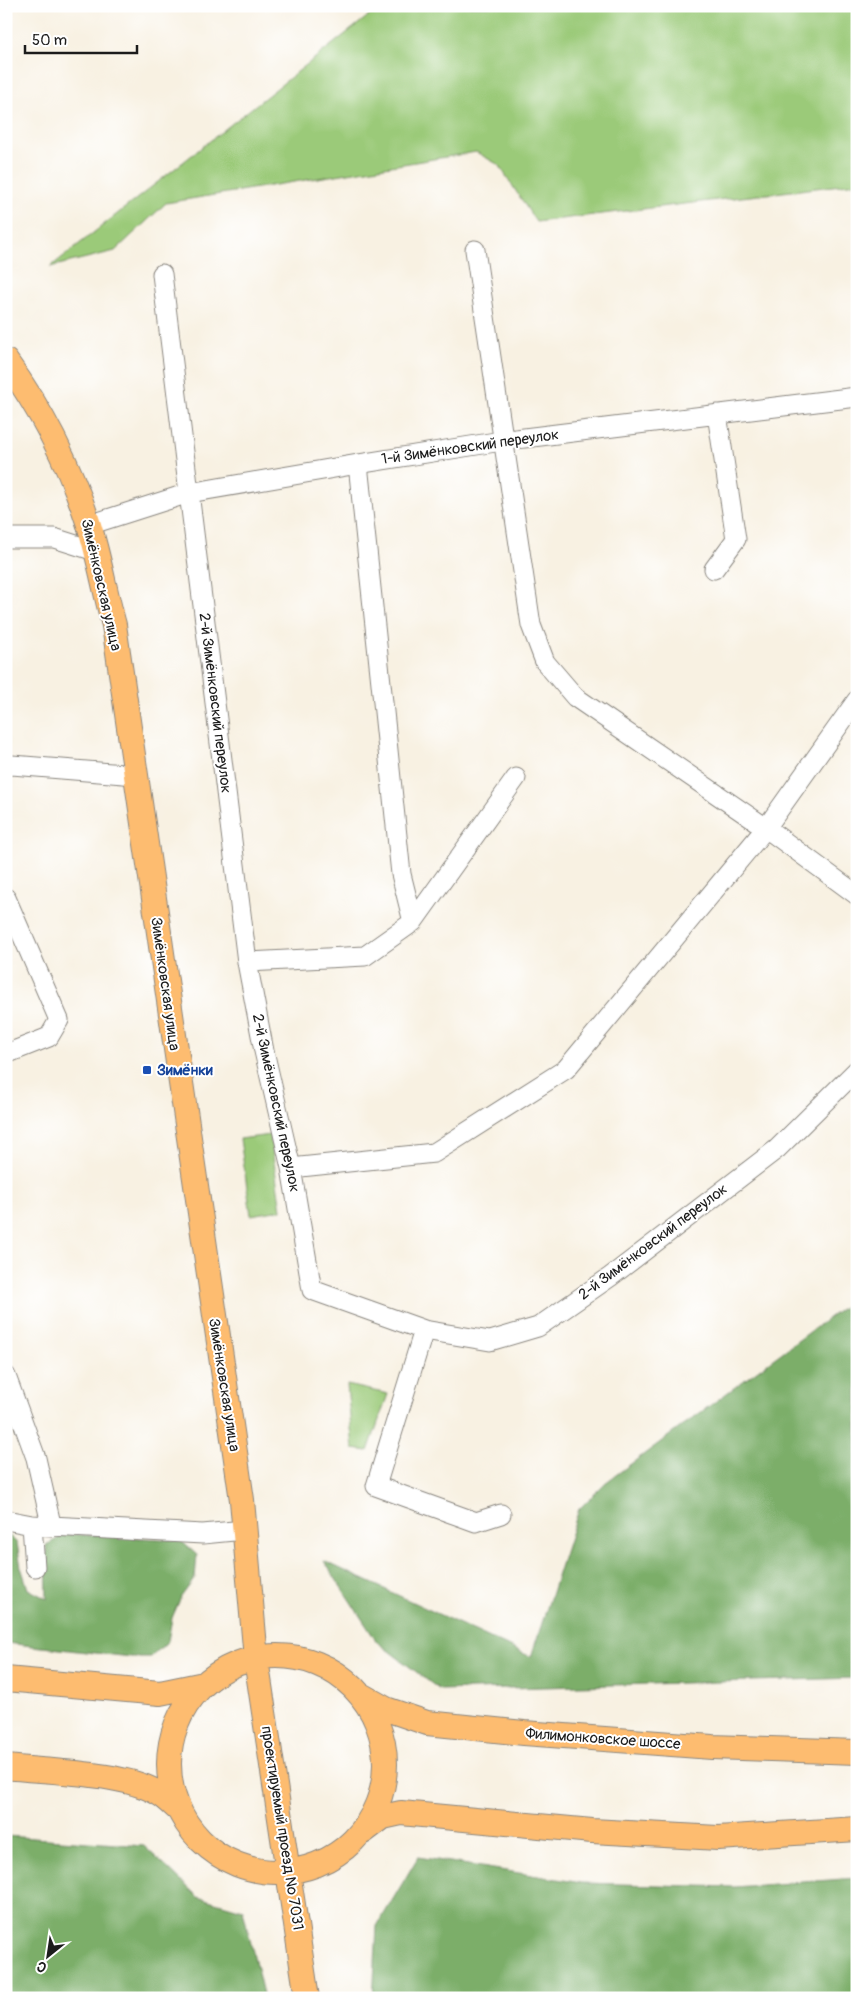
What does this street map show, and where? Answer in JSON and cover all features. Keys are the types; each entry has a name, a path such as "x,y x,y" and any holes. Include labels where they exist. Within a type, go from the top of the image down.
{"main road":[{"name":"Зимёнковская улица","path":"6,361 51,430 89,525 114,625 242,1500 256,1659"},
{"name":"Филимонковское шоссе","path":"857,1752 712,1747 524,1733 427,1723 386,1709 357,1692 332,1672 304,1660 272,1657 256,1659 229,1668 204,1684 185,1707 173,1736 170,1750 170,1781 179,1810 195,1835 218,1855 252,1869 274,1872 289,1872 327,1860 383,1817 401,1813 592,1831 718,1838 857,1829"},
{"name":"проектируемый проезд № 7031","path":"256,1659 307,1998"},
{"name":"Филимонковское шоссе","path":"6,1679 160,1693 204,1684"},
{"name":"Филимонковское шоссе","path":"357,1692 371,1713 380,1733 385,1763 381,1794 368,1822 359,1834"},
{"name":"Филимонковское шоссе","path":"6,1768 105,1778 138,1784 159,1793 179,1810"}],"street":[{"path":"476,250 502,441 531,625 545,662 575,697 766,828 857,895"},
{"name":"2-й Зимёнковский переулок","path":"162,274 247,962 264,1051 291,1168 312,1290 424,1330 490,1341 538,1327 610,1276 777,1149 857,1070"},
{"name":"1-й Зимёнковский переулок","path":"89,525 189,493 358,464 502,441 857,396"},
{"path":"714,569 736,539 717,414"},
{"path":"358,464 401,874 413,922"},
{"path":"6,538 54,538 95,552"},
{"path":"291,1168 434,1153 566,1069 766,828 857,700"},
{"path":"8,770 136,775"},
{"path":"247,962 366,956 413,922 516,778"},
{"path":"6,898 59,1020 49,1037 6,1054"},
{"path":"424,1330 376,1486 476,1522 501,1514"},
{"path":"6,1376 36,1458 51,1524"},
{"path":"6,1520 32,1524 203,1534 244,1530"},
{"path":"32,1524 35,1567"}],"green space":[{"path":"381,6 857,6 857,183 536,222 499,165 476,152 166,203 115,251 50,267"},
{"path":"270,1135 281,1210 251,1215 240,1139"},
{"path":"857,1297 857,1678 440,1690 377,1642 324,1561 531,1657 579,1509 605,1483"},
{"path":"347,1385 388,1394 368,1451 353,1449"},
{"path":"6,1533 17,1543 21,1567 28,1589 47,1599 46,1545 66,1534 180,1540 197,1555 195,1578 181,1597 172,1618 168,1641 151,1657 131,1657 6,1643"},
{"path":"6,1836 144,1846 198,1897 243,1910 264,1998 6,1998"},
{"path":"418,1857 582,1883 734,1887 857,1878 857,1998 373,1998 377,1926"}],"place":[{"name":"Зимёнки","path":"147,1070"}]}
